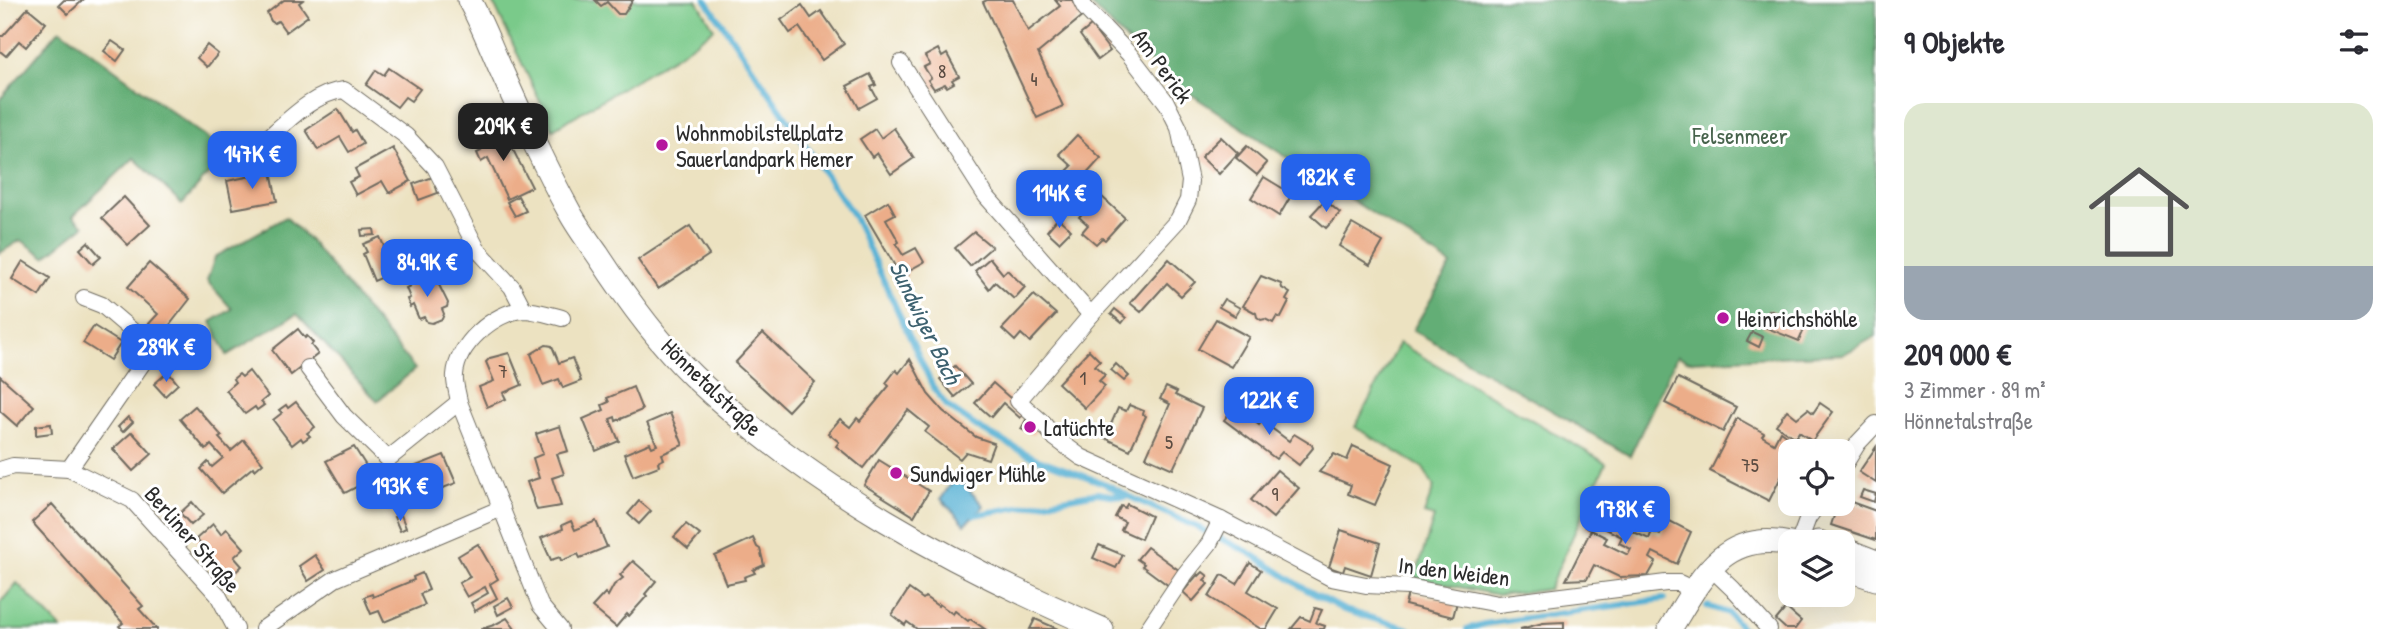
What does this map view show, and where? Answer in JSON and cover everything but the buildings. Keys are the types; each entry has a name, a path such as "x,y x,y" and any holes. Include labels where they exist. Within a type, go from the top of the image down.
{"main road":[{"name":"Hönnetalstraße","path":"469,0 529,133 570,213 612,278 692,375 751,429 819,478 912,536 1031,597 1102,629"},
{"path":"1670,629 1710,567 1724,555 1748,542 1778,542"},
{"path":"1855,554 1876,562"},
{"path":"1855,572 1876,579"}],"street":[{"name":"Am Perick","path":"1018,401 1091,315 1178,220 1188,200 1190,181 1179,128 1166,102 1129,54 1085,8 1081,0"},
{"path":"901,63 986,196 1091,315"},
{"path":"261,144 312,102 330,92 344,90 406,136 435,167 477,249 512,287 524,310"},
{"path":"69,469 146,358 144,340 102,305 84,298"},
{"path":"560,629 540,605 459,402 455,375 461,356 483,327 501,315 524,310 562,318"},
{"path":"308,368 344,416 388,460 459,402"},
{"name":"In den Weiden","path":"1018,401 1042,422 1055,438 1081,457 1331,578 1366,585 1408,587 1498,604 1666,583 1679,583 1694,590"},
{"path":"1855,448 1876,424"},
{"name":"Berliner Straße","path":"0,470 13,466 69,469 132,499 218,595 236,629"},
{"path":"263,629 335,579 502,508"},
{"path":"1148,629 1209,544 1220,523"},
{"path":"1710,567 1769,629"}],"green space":[{"path":"492,0 697,0 714,29 682,52 553,129"},
{"name":"Felsenmeer","path":"1086,0 1876,0 1876,336 1844,354 1689,361 1677,356 1630,456 1413,330 1451,265 1189,93 1137,51"},
{"path":"60,29 227,153 182,204 134,158 73,216 84,226 45,257 21,240 0,253 0,99"},
{"path":"286,217 311,242 415,369 377,401 297,314 227,355 211,322 232,309 207,281 215,257"},
{"path":"1399,343 1606,463 1549,589 1498,595 1415,578 1434,517 1424,514 1434,487 1423,468 1355,427"},
{"path":"17,583 62,629 0,629 0,603"}],"water":[{"path":"956,476 984,506 965,524 941,499"}],"waterway":[{"name":"Sundwiger Bach","path":"706,0 853,215 934,389 947,406 980,429 1033,457 1106,484 1250,553 1344,610 1409,629"},
{"path":"974,515 1097,493 1124,497"},
{"name":"Sundwiger Bach","path":"1467,629 1484,624 1664,599"},
{"name":"Sundwiger Bach","path":"1707,606 1728,613 1743,629"}],"place":[{"name":"Wohnmobilstellplatz Sauerlandpark Hemer","path":"662,145"},
{"name":"Heinrichshöhle","path":"1723,318"},
{"name":"Latüchte","path":"1030,427"},
{"name":"Sundwiger Mühle","path":"896,473"}]}
